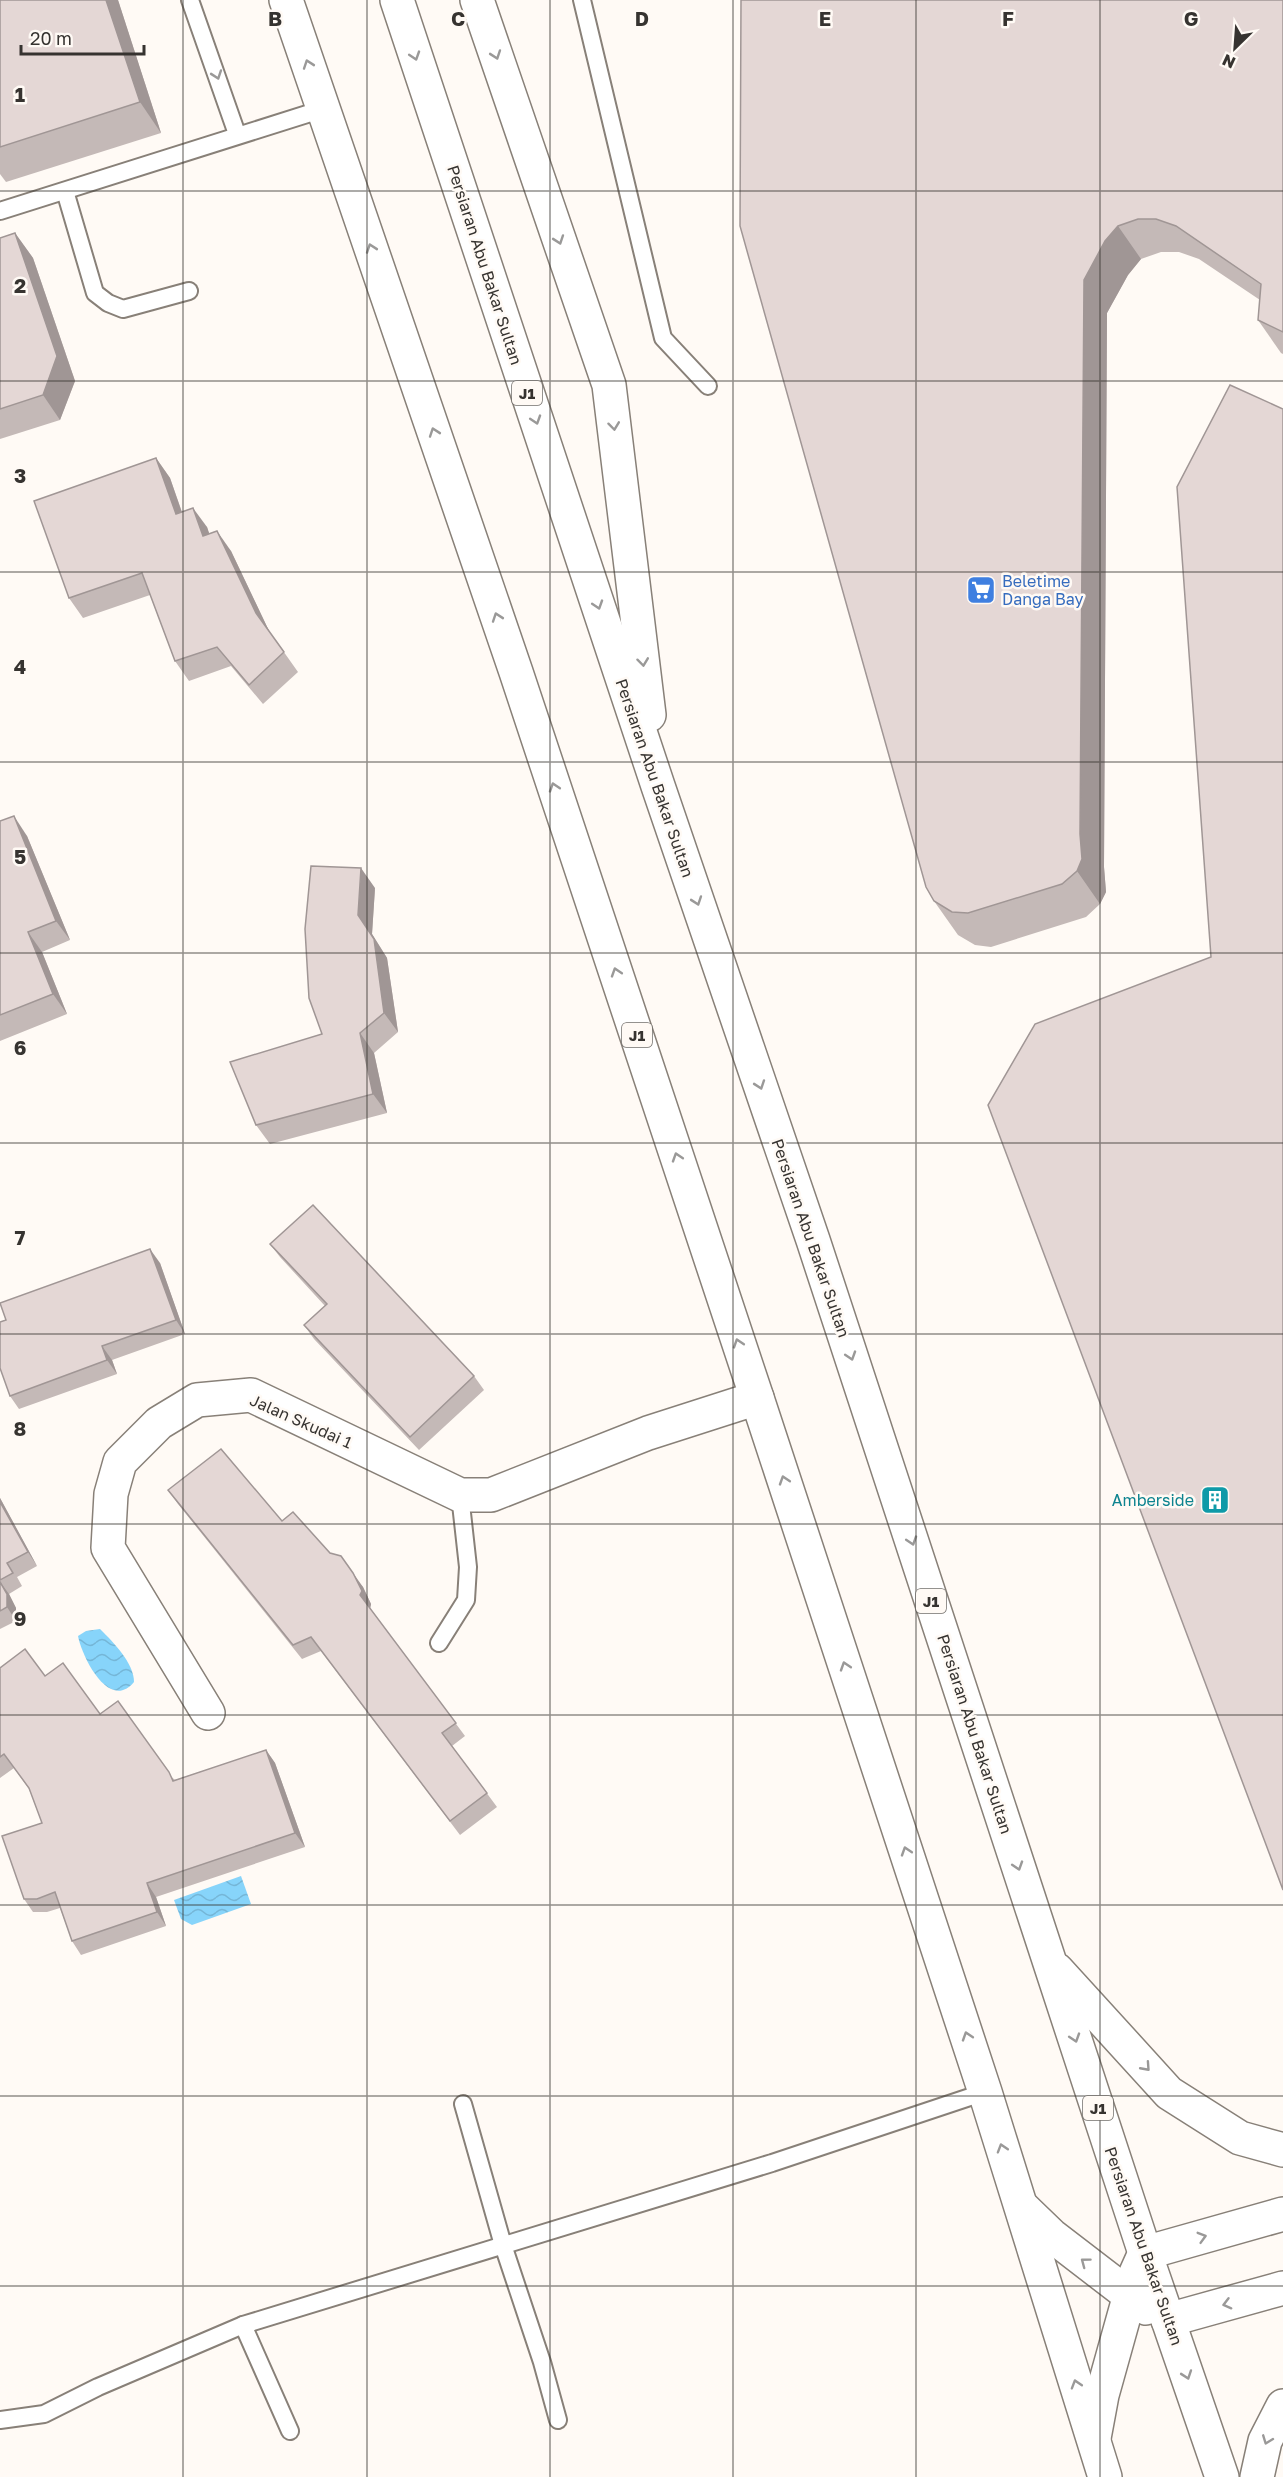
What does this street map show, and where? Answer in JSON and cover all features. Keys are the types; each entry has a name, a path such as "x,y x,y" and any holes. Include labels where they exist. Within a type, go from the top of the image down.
{"main road":[{"name":"J1","path":"286,0 516,672 757,1398 985,2092 1105,2477"},
{"name":"Persiaran Abu Bakar Sultan","path":"397,0 658,786 813,1240 1145,2253 1222,2477"},
{"path":"477,0 609,385 658,786"},
{"name":"Jalan Skudai 1","path":"208,1713 108,1548 111,1494 120,1462 159,1423 197,1400 251,1395 460,1495 491,1495 648,1433 757,1398"},
{"path":"1050,1962 1169,2093 1240,2138 1283,2150"},
{"path":"1020,2204 1051,2235 1153,2313 1168,2320 1283,2288"},
{"path":"1094,2439 1102,2394 1136,2273 1145,2253 1283,2214"},
{"path":"1257,2477 1265,2441 1283,2406"}],"lane":[{"path":"190,0 237,134"},
{"path":"582,0 663,338 708,386"},
{"path":"0,211 237,134 323,109"},
{"path":"65,191 95,292 101,298 123,309 189,291"},
{"path":"439,1642 466,1600 468,1567 460,1495"},
{"path":"0,2420 44,2414 98,2387 243,2325 772,2163 985,2092"},
{"path":"463,2104 503,2245 542,2362 558,2420"},
{"path":"243,2325 290,2431"}],"water":[{"path":"100,1629 122,1653 131,1668 134,1682 125,1689 115,1690 106,1686 91,1668 85,1656 78,1636 86,1631"},
{"path":"241,1876 251,1904 192,1925 181,1919 174,1900"}],"building":[{"path":"0,0 106,0 140,102 0,147"},
{"name":"Beletime Danga Bay","path":"741,0 1283,0 1283,332 1258,320 1261,284 1176,226 1156,219 1138,219 1118,226 1105,241 1084,280 1080,834 1082,859 1077,871 1062,884 968,913 952,912 934,901 926,887 740,226"},
{"path":"15,233 57,356 43,395 0,409 0,238"},
{"name":"Amberside","path":"1230,385 1283,409 1283,1890 988,1105 1035,1024 1211,957 1177,487"},
{"path":"156,458 176,514 193,508 203,536 217,531 256,613 284,652 249,685 217,647 175,661 142,573 69,598 34,501"},
{"path":"14,816 56,921 28,932 53,994 0,1015 0,821"},
{"path":"311,866 361,868 358,915 374,939 384,1013 360,1033 373,1094 256,1125 230,1062 322,1034 309,998 305,929"},
{"path":"313,1205 474,1376 410,1437 304,1325 327,1304 270,1244"},
{"path":"150,1249 176,1320 102,1346 107,1360 10,1396 0,1368 0,1322 6,1320 0,1303"},
{"path":"221,1449 282,1521 293,1512 330,1553 341,1556 362,1591 360,1595 456,1723 442,1733 487,1793 450,1821 311,1637 293,1645 168,1490"},
{"path":"0,1502 28,1552 7,1563 13,1573 0,1580"},
{"path":"0,1582 7,1594 7,1607 0,1611"},
{"path":"25,1649 45,1676 63,1663 100,1714 118,1701 169,1772 173,1781 266,1750 295,1833 147,1883 157,1912 72,1941 55,1892 37,1899 24,1899 2,1836 42,1823 29,1788 4,1754 0,1757 0,1668"}],"place":[{"name":"Beletime Danga Bay","path":"981,590"},
{"name":"Amberside","path":"1215,1500"}]}
